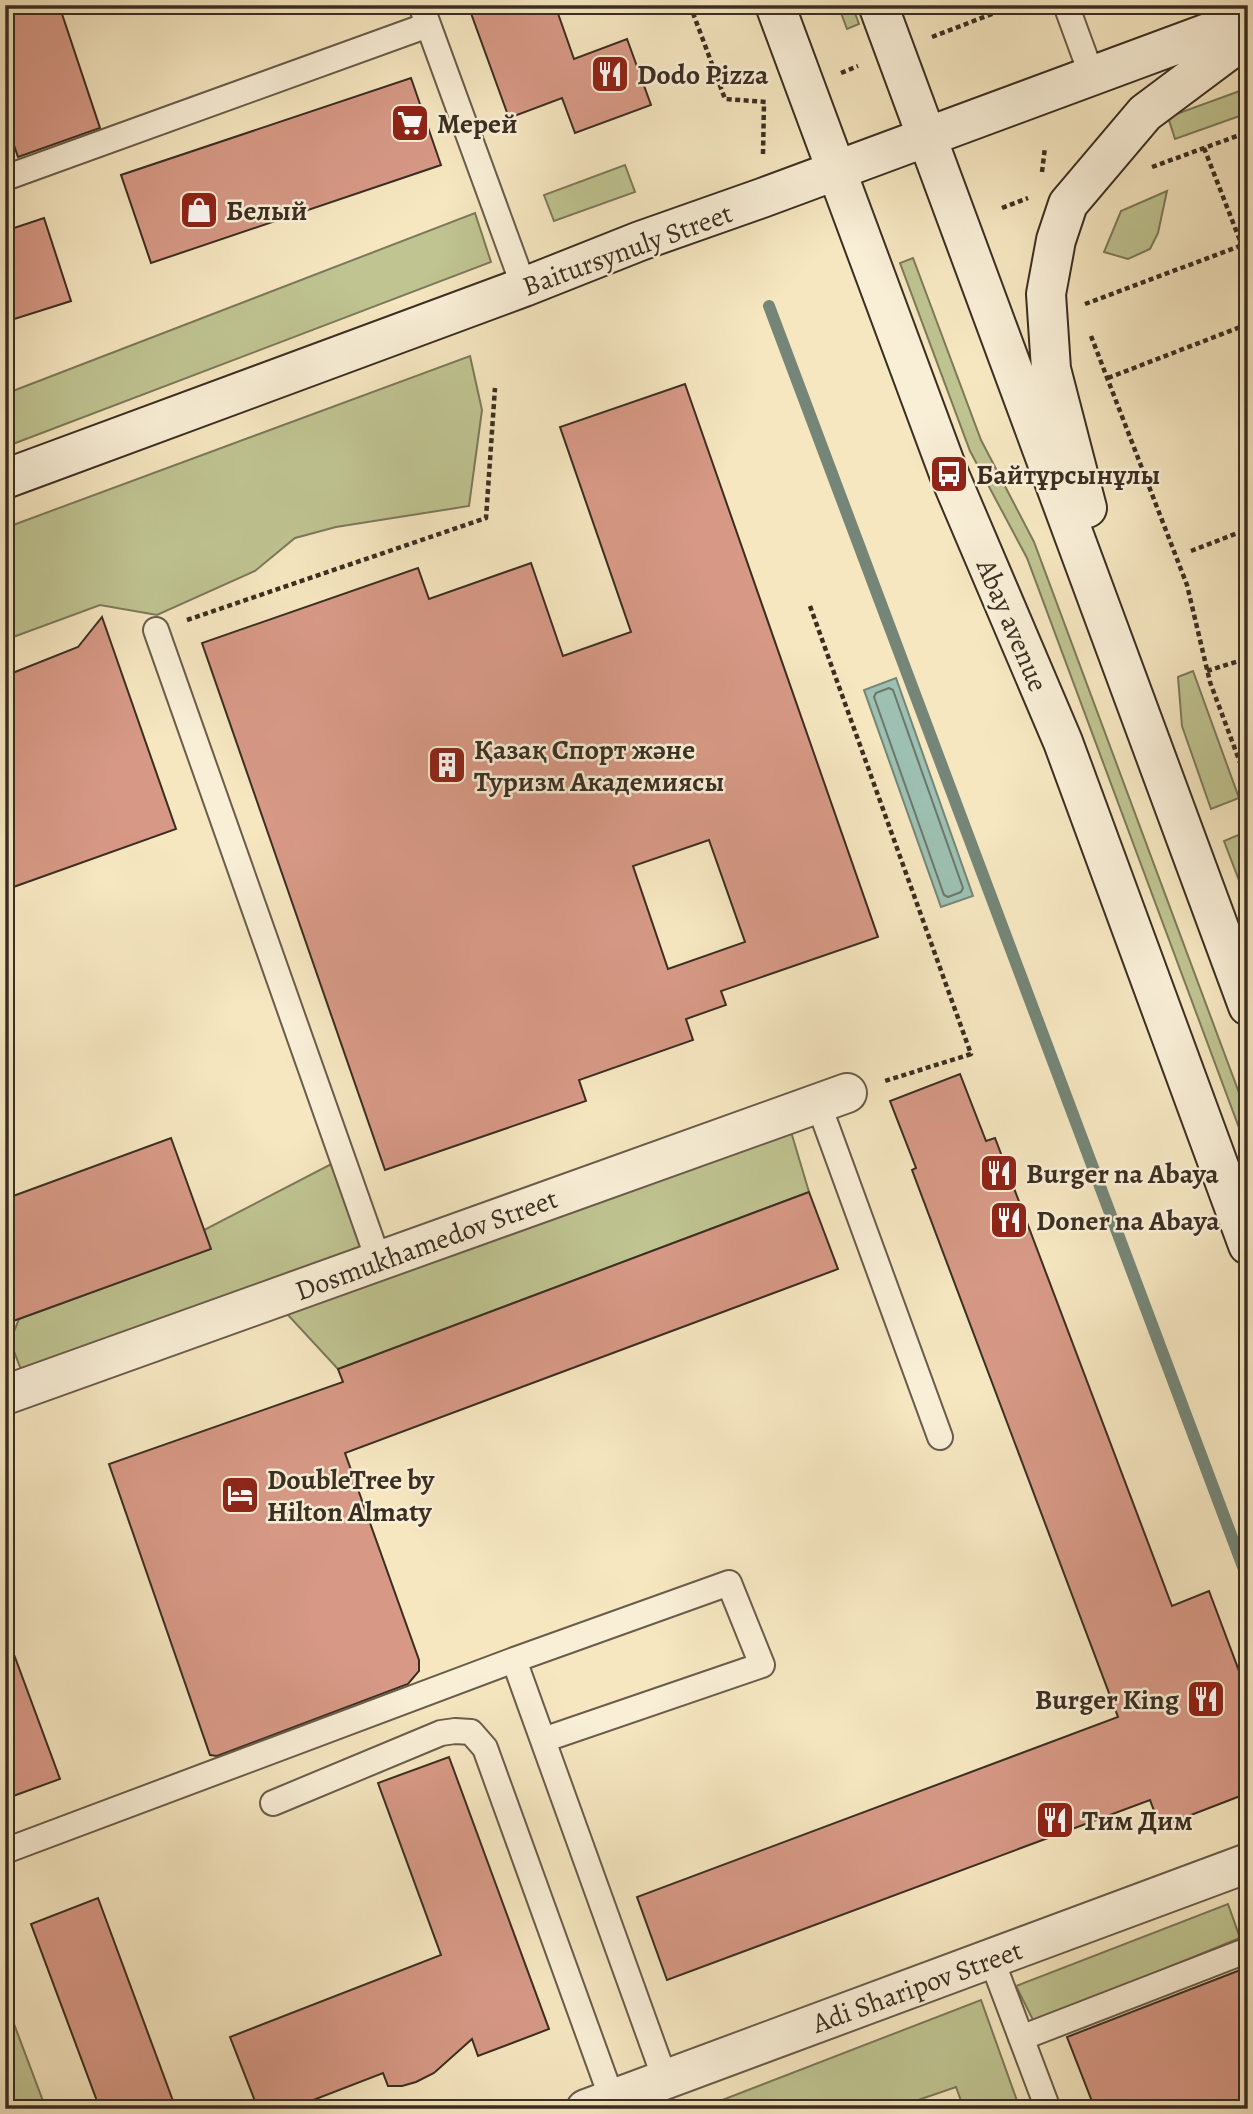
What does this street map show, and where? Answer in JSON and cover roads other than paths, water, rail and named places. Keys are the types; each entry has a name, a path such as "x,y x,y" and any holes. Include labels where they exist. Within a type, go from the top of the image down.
{"main road":[{"name":"Abay avenue","path":"775,5 949,474 1063,742 1248,1245"},
{"path":"878,5 1248,1006"},
{"name":"Baitursynuly Street","path":"5,479 524,287 640,241 837,171 1248,18"},
{"path":"1139,713 1051,369 1046,294 1056,240 1068,204 1145,113 1248,36"},
{"name":"Dosmukhamedov Street","path":"5,1395 832,1098"},
{"name":"Adi Sharipov Street","path":"599,2104 1248,1863"}],"lane":[{"path":"1066,5 1092,76"},
{"path":"5,178 425,15 524,287"},
{"path":"156,630 379,1262"},
{"path":"832,1098 940,1437"},
{"path":"5,1851 514,1660 729,1583 762,1665 543,1740"},
{"path":"514,1660 664,2079"},
{"path":"273,1803 441,1733 471,1732 485,1748 599,2104"},
{"path":"1021,2038 1243,1952"},
{"path":"991,1958 1048,2109"}],"water":[{"path":"896,678 973,896 941,907 864,690"}],"waterway":[{"path":"769,306 1248,1580"}],"place":[{"name":"Dodo Pizza","path":"610,74"},
{"name":"Мерей","path":"410,123"},
{"name":"Белый","path":"199,210"},
{"name":"Байтұрсынұлы","path":"949,474"},
{"name":"Қазақ Спорт және Туризм Академиясы","path":"447,765"},
{"name":"Burger na Abaya","path":"999,1173"},
{"name":"Doner na Abaya","path":"1009,1220"},
{"name":"DoubleTree by Hilton Almaty","path":"240,1495"},
{"name":"Burger King","path":"1206,1699"},
{"name":"Тим Дим","path":"1055,1820"}]}
